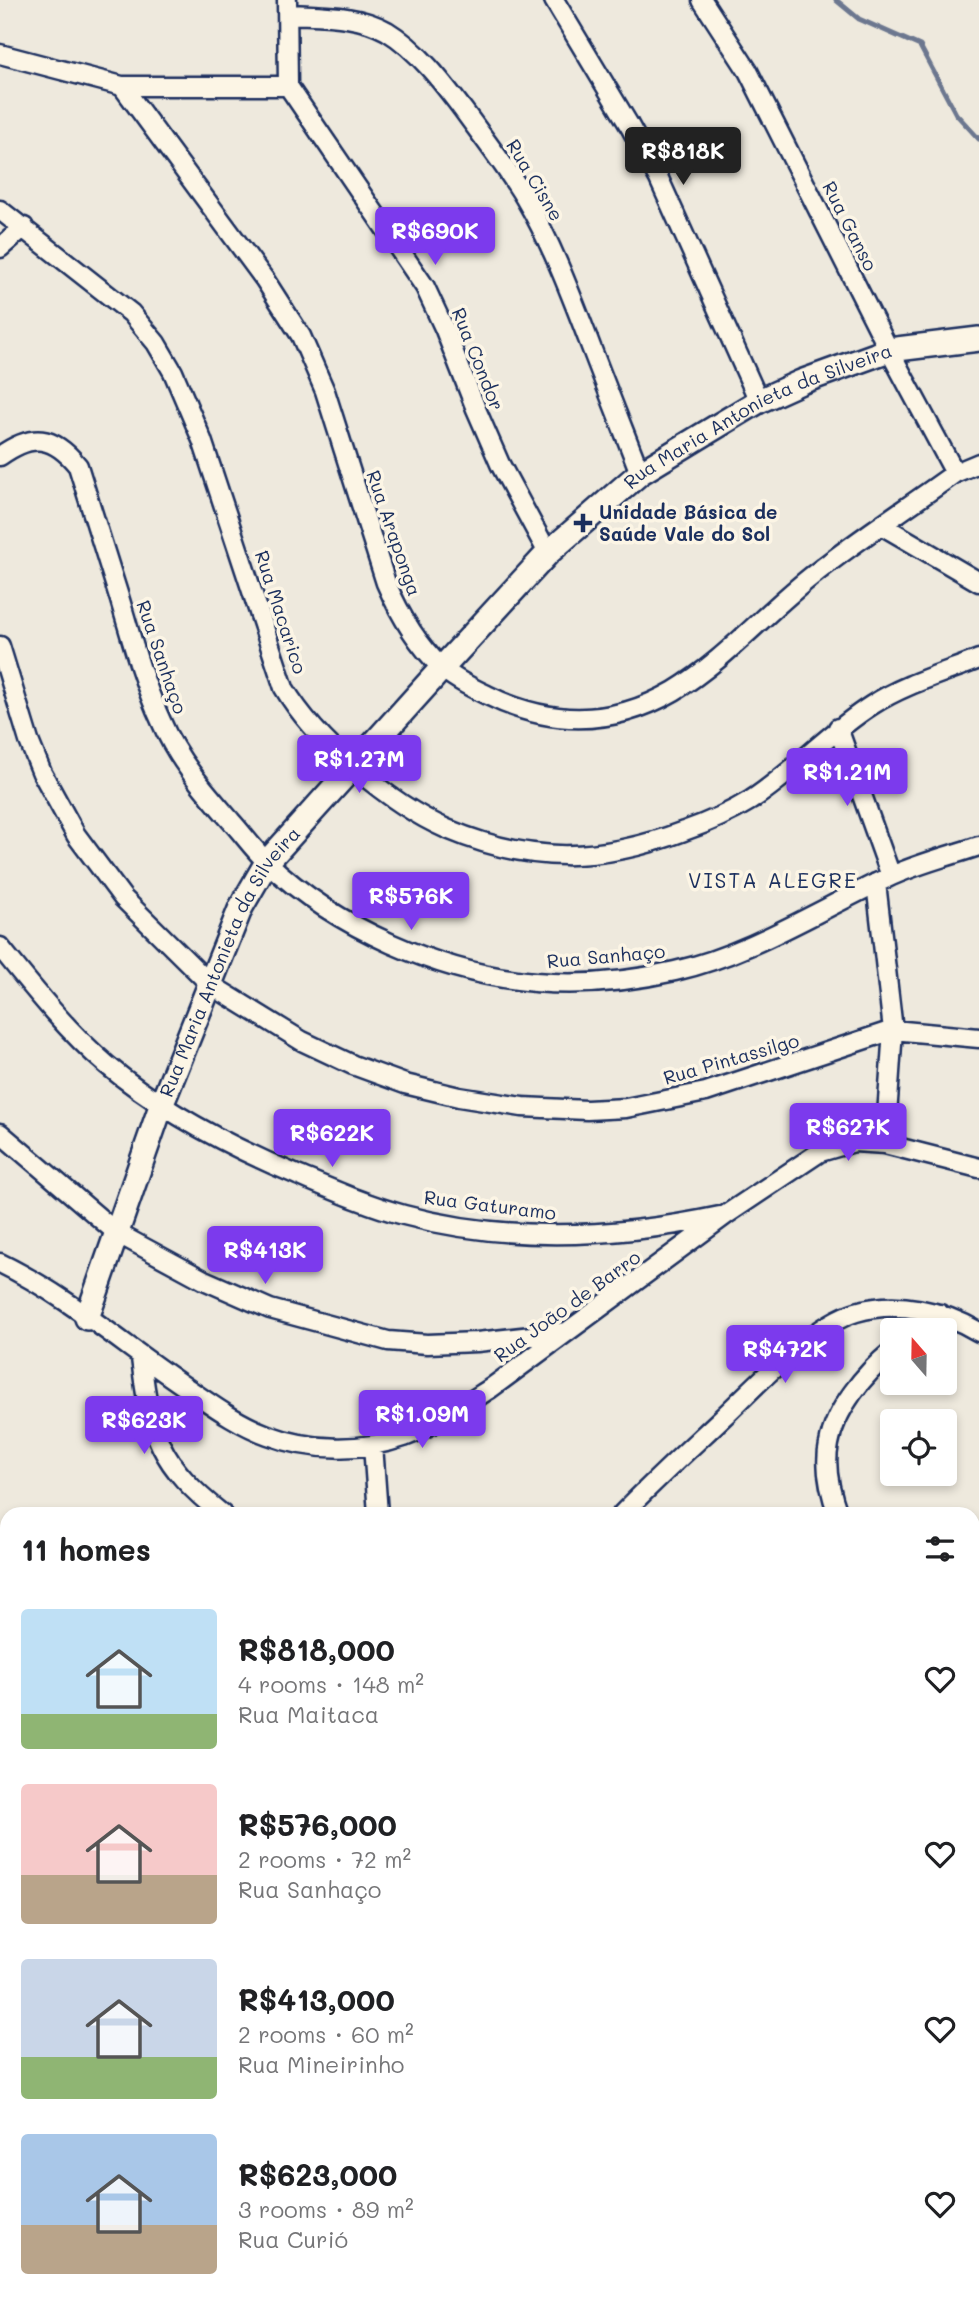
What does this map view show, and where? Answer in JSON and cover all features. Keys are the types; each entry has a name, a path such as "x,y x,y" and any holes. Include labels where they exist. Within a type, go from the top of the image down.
{"street":[{"path":"554,0 659,179 760,401"},
{"name":"Rua Ganso","path":"702,0 748,71 889,349 956,473"},
{"path":"0,54 122,86 288,86 288,7"},
{"name":"Rua Cisne","path":"288,7 368,22 386,31 402,42 451,94 504,165 547,240 640,474"},
{"name":"Rua Araponga","path":"122,86 265,280 301,335 325,391 398,610 442,668 472,688 505,704 530,713 567,719 604,716 640,707 674,691 707,668 818,571 956,473 979,463"},
{"name":"Rua Condor","path":"288,86 425,287 500,464 548,553"},
{"name":"Rua Macarico","path":"0,210 131,313 156,343 173,372 202,440 284,688 295,706 354,766 404,807 459,834 518,851 576,856 644,845 729,812 773,784 838,728 892,694 979,659"},
{"path":"0,248 24,227"},
{"name":"Rua Maria Antonieta da Silveira","path":"86,1318 161,1106 241,907 267,862 442,668 548,553 640,474 760,401 801,382 889,349 979,339"},
{"name":"Rua Sanhaço","path":"0,456 13,446 29,440 50,441 65,450 78,466 140,667 161,723 181,759 203,789 267,862 310,896 351,923 404,950 486,974 536,982 568,983 674,971 705,963 742,948 884,879 979,846"},
{"path":"883,526 979,582"},
{"name":"Rua Pintassilgo","path":"0,646 37,762 76,835 123,898 211,985 302,1041 353,1065 405,1084 459,1097 522,1107 587,1110 626,1108 668,1101 745,1080 893,1030 979,1038"},
{"path":"838,728 884,879 893,1030 885,1144"},
{"name":"Rua Gaturamo","path":"0,947 80,1039 107,1065 161,1106 233,1148 384,1209 435,1221 513,1233 564,1236 636,1230 727,1214"},
{"path":"0,1133 117,1233 204,1280 270,1309 388,1341 477,1342 567,1332"},
{"name":"Rua João de Barro","path":"0,1263 47,1290 219,1410 267,1435 308,1446 373,1445 402,1437 452,1414 727,1214 820,1152 854,1142 885,1144 979,1168"},
{"path":"629,1507 762,1380 819,1330 853,1313 877,1307 905,1306 940,1314 979,1332"},
{"path":"935,1318 940,1314"},
{"path":"141,1358 146,1405 159,1443 181,1477 214,1507"},
{"path":"836,1507 828,1477 828,1444 838,1415 880,1363"},
{"path":"373,1445 377,1507"}],"waterway":[{"path":"836,0 859,19 920,46 956,114 979,139"}],"place":[{"name":"Unidade Básica de Saúde Vale do Sol","path":"583,523"}],"district":[{"name":"VISTA ALEGRE","path":"773,881"}]}
